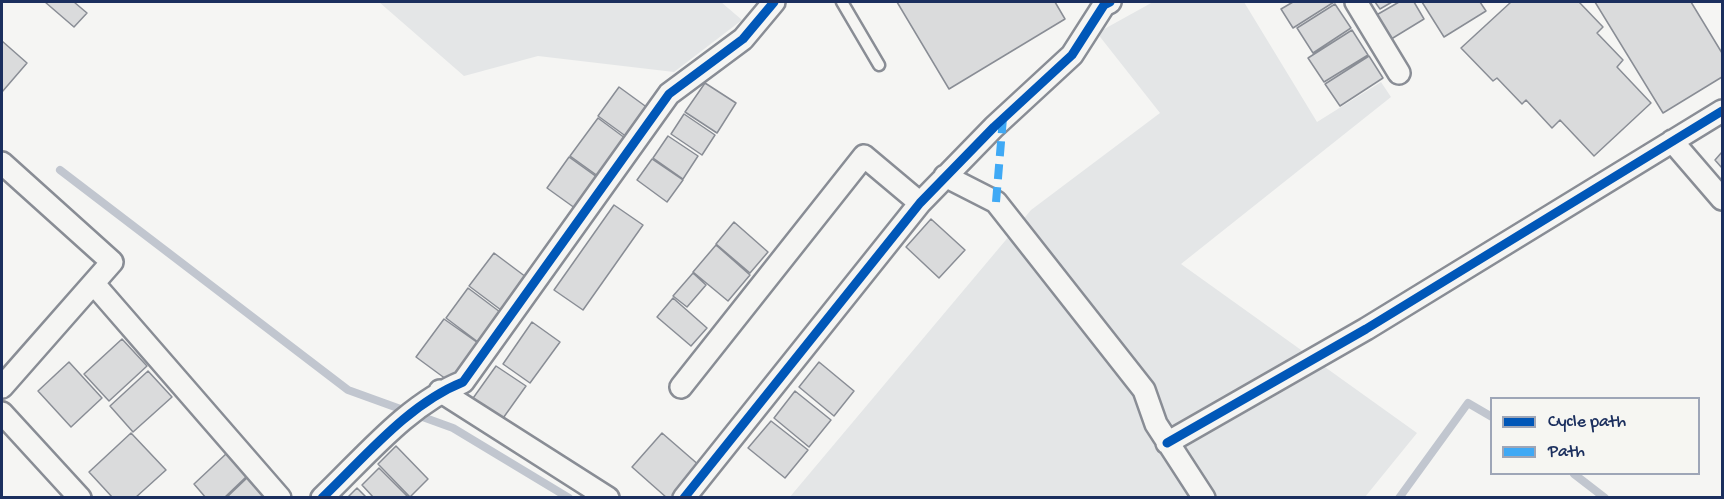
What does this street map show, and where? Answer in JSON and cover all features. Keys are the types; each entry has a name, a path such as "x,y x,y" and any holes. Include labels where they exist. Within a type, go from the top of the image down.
{"street":[{"path":"322,498 391,431 441,391 463,382 669,94 743,39 774,2"},
{"path":"684,498 920,203 994,127 1072,55 1104,5 1110,2"},
{"path":"1356,2 1399,73"},
{"path":"1167,443 1366,329 1722,111"},
{"path":"1672,141 1722,199"},
{"path":"681,387 864,156 920,203"},
{"path":"2,163 112,262 2,387"},
{"path":"945,176 996,202 1144,390 1156,424 1204,498"},
{"path":"94,284 280,498"},
{"path":"441,391 608,498"},
{"path":"2,413 80,498"}],"lane":[{"path":"842,2 879,65"}],"shaded area":[{"path":"379,2 721,2 742,20 674,72 538,56 464,76"},
{"path":"1153,2 1244,2 1317,122 1381,82 1391,97 1181,264 1417,433 1365,497 789,498 1031,210 1160,113 1097,33"}],"building":[{"path":"45,2 74,2 87,13 74,27"},
{"path":"897,2 1055,2 1065,19 949,89"},
{"path":"1293,2 1334,2 1293,28 1281,9"},
{"path":"1375,2 1392,2 1380,9"},
{"path":"1399,2 1414,2 1424,19 1388,41 1373,17"},
{"path":"1422,2 1480,2 1486,11 1444,37"},
{"path":"1511,2 1579,2 1603,27 1597,33 1623,60 1617,67 1651,103 1594,156 1560,120 1552,128 1526,100 1522,104 1497,78 1493,81 1461,48"},
{"path":"1595,2 1691,2 1722,53 1722,77 1663,113"},
{"path":"1335,4 1351,28 1313,53 1297,28"},
{"path":"1352,30 1368,55 1324,82 1308,58"},
{"path":"2,41 27,63 2,92"},
{"path":"1369,56 1383,78 1340,106 1325,84"},
{"path":"705,83 736,103 717,133 685,112"},
{"path":"619,87 652,111 631,140 598,116"},
{"path":"684,114 715,135 702,155 671,134"},
{"path":"598,118 629,141 602,179 570,156"},
{"path":"668,136 698,156 683,179 653,158"},
{"path":"1722,152 1722,168 1715,160"},
{"path":"569,157 601,180 579,211 547,188"},
{"path":"652,159 683,180 667,202 637,180"},
{"path":"614,205 643,225 583,310 554,290"},
{"path":"931,219 965,250 939,278 906,247"},
{"path":"734,222 768,252 750,273 716,244"},
{"path":"716,245 750,275 728,301 693,272"},
{"path":"494,253 526,277 501,310 469,286"},
{"path":"693,273 706,285 687,307 673,296"},
{"path":"468,288 500,312 478,342 446,318"},
{"path":"673,298 707,328 691,346 657,317"},
{"path":"444,319 478,343 450,382 416,357"},
{"path":"532,322 560,342 530,383 503,364"},
{"path":"122,339 147,366 109,401 84,374"},
{"path":"69,362 102,398 71,427 38,391"},
{"path":"819,362 854,391 834,416 799,387"},
{"path":"496,366 526,386 501,421 471,401"},
{"path":"148,371 172,397 133,432 110,406"},
{"path":"795,391 831,420 809,447 774,418"},
{"path":"771,421 808,450 785,478 748,448"},
{"path":"131,433 166,470 135,498 113,498 89,472"},
{"path":"662,433 700,466 672,498 667,498 632,467"},
{"path":"396,446 428,479 410,497 378,464"},
{"path":"227,453 247,476 224,498 206,498 194,484"},
{"path":"379,468 407,496 406,498 374,498 362,485"},
{"path":"248,477 267,498 226,498"},
{"path":"357,488 367,498 347,498"}],"waterway":[{"path":"60,170 348,390 453,428 569,498"},
{"path":"1399,498 1468,403 1490,416"},
{"path":"1575,475 1605,498"}],"marked path":[{"path":"996,202 1003,118"}],"cycle path":[{"path":"322,498 406,418 424,404 463,382 669,94 743,39 774,2"},
{"path":"684,498 920,203 994,127 1072,55 1104,5 1110,2"},
{"path":"1167,443 1366,329 1722,111"}]}
